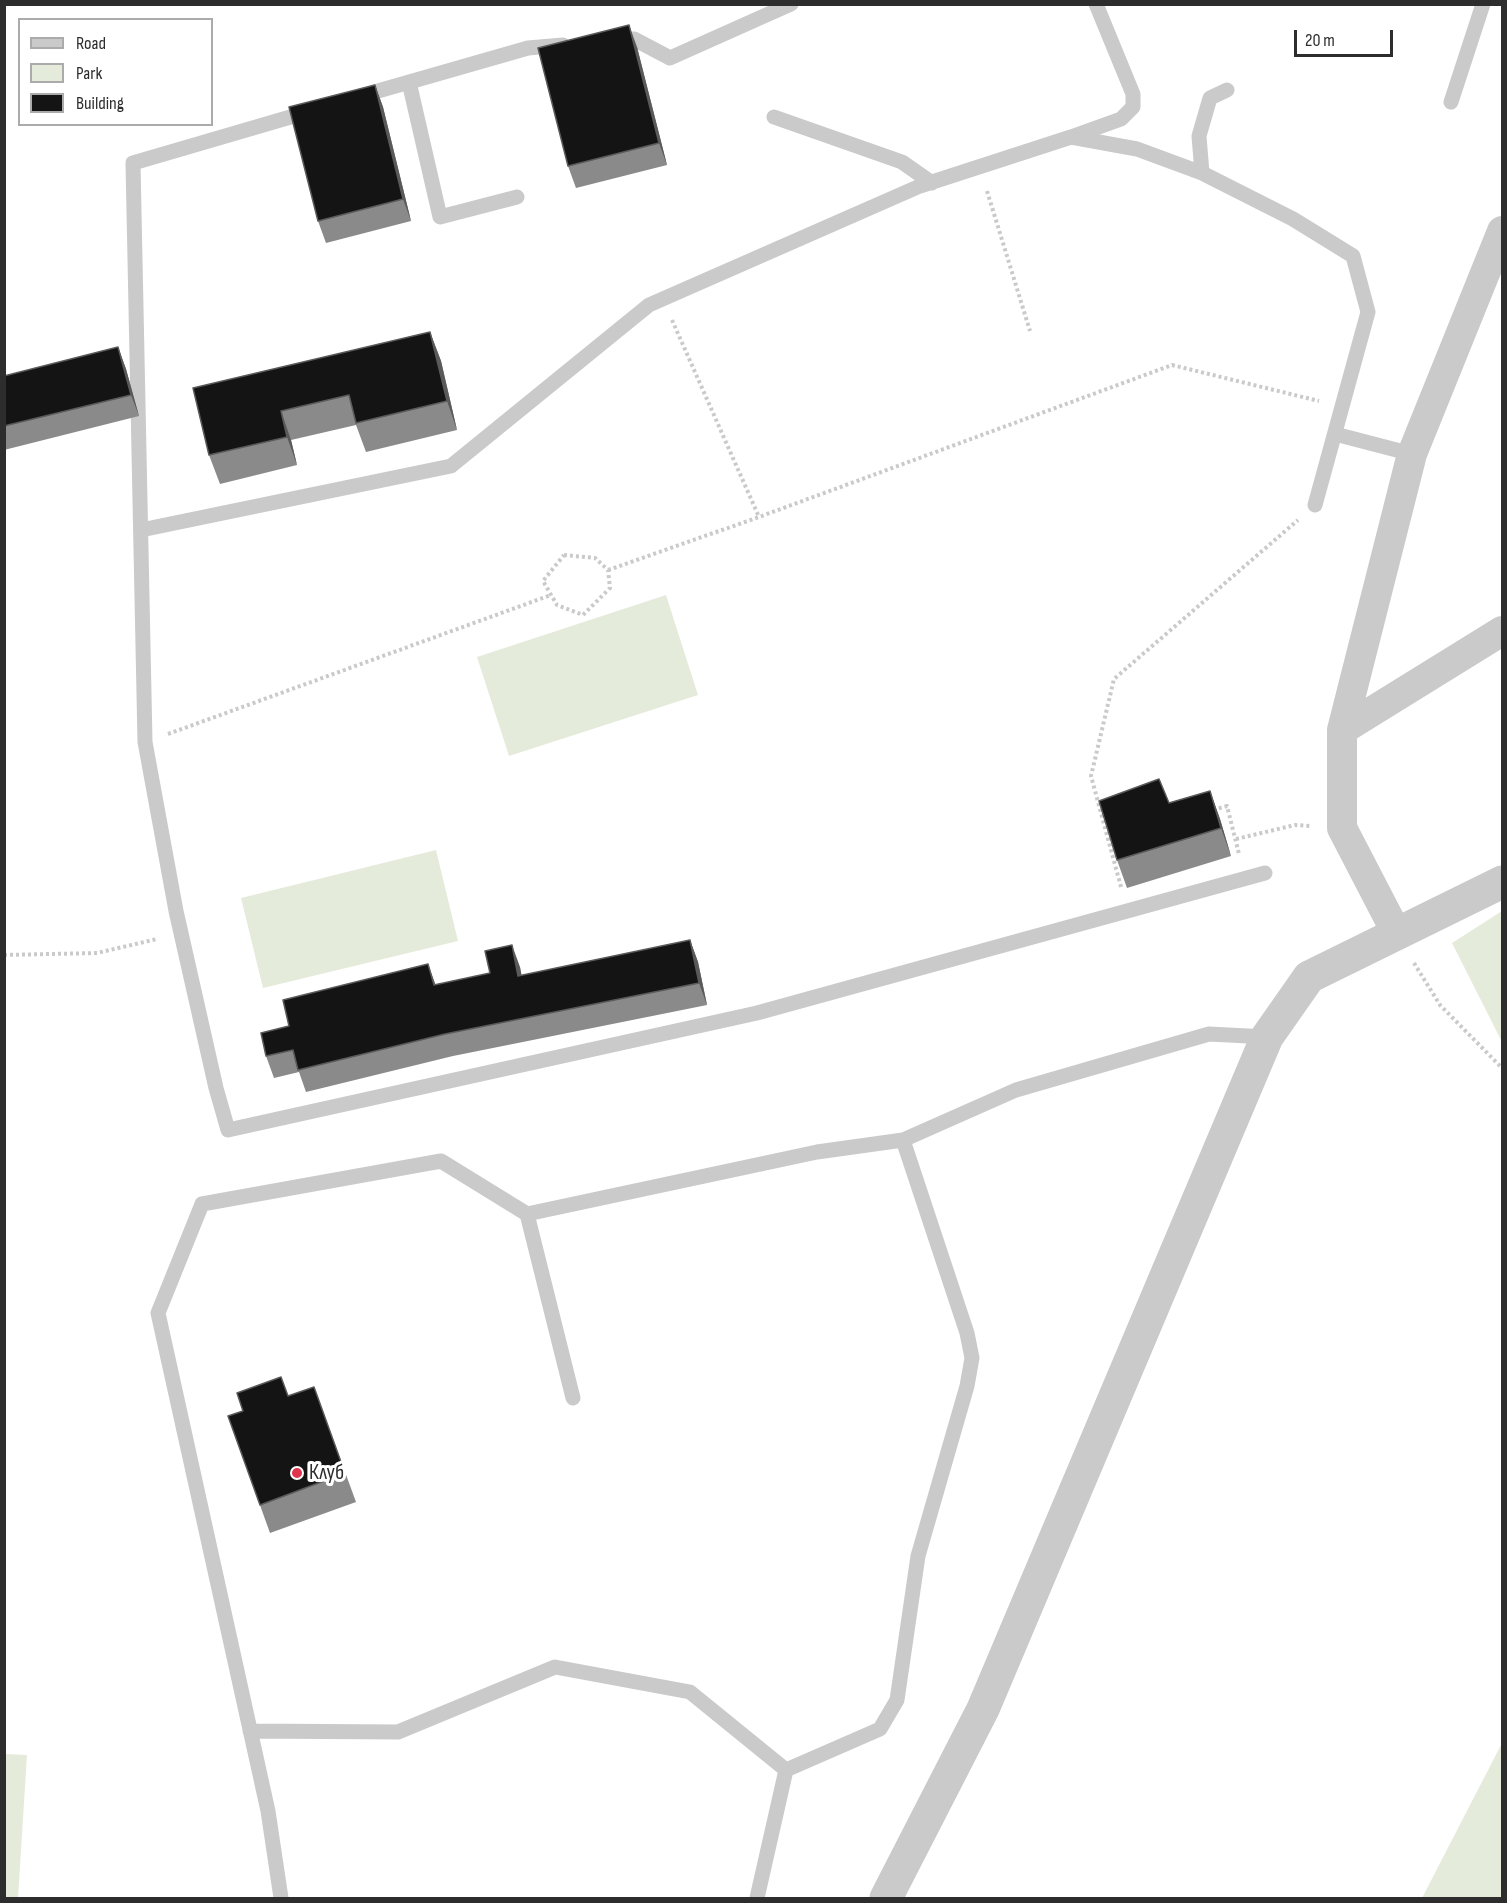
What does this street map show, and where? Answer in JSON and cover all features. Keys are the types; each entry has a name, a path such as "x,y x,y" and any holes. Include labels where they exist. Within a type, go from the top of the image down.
{"street":[{"path":"1397,934 1342,828 1342,730 1412,454 1503,231"},
{"path":"1342,730 1503,631"},
{"path":"886,1899 983,1709 1267,1037 1310,977 1503,882"}],"lane":[{"path":"599,42 634,39 670,58 790,4"},
{"path":"141,530 451,466 649,305 932,183 1121,119 1133,107 1133,94 1096,4"},
{"path":"1450,102 1483,4"},
{"path":"575,44 528,48 133,163 145,742 181,933 216,1088 228,1130 756,1013 1265,873"},
{"path":"409,82 440,217 517,197"},
{"path":"1202,173 1199,136 1210,98 1227,90"},
{"path":"774,117 902,162 932,183"},
{"path":"1071,137 1137,149 1202,173 1293,219 1353,256 1368,312 1315,505"},
{"path":"1335,434 1412,454"},
{"path":"280,1899 268,1811 158,1313 202,1204 441,1161 527,1214 818,1152 903,1140 1016,1090 1209,1034 1267,1037"},
{"path":"786,1770 880,1729 897,1700 918,1556 967,1386 972,1358 967,1334 903,1140"},
{"path":"527,1214 573,1398"},
{"path":"250,1731 398,1732 555,1667 690,1692 786,1770"},
{"path":"757,1899 786,1770"}],"path":[{"path":"980,167 1030,331"},
{"path":"649,305 674,321 759,517"},
{"path":"608,570 1172,365 1343,407"},
{"path":"1128,910 1090,776 1114,679 1315,505"},
{"path":"564,555 595,558 608,570 610,588 583,615 557,605 543,581 564,555"},
{"path":"145,742 551,595"},
{"path":"1207,812 1227,806 1245,878"},
{"path":"1236,839 1295,825 1342,828"},
{"path":"4,955 97,953 181,933"},
{"path":"1397,934 1440,1005 1503,1068"}],"green space":[{"path":"666,595 698,695 509,756 477,657"},
{"path":"436,850 458,941 263,988 241,898"},
{"path":"1502,911 1502,1042 1452,943"},
{"path":"1502,1743 1502,1898 1422,1898"},
{"path":"5,1754 27,1755 18,1898 5,1898"}],"building":[{"path":"629,25 659,143 568,166 538,48"},
{"path":"375,85 403,199 318,221 289,107"},
{"path":"430,332 447,401 356,423 349,395 281,411 287,437 209,455 193,388"},
{"path":"118,347 131,395 4,426 4,376"},
{"path":"1159,779 1169,803 1210,791 1221,828 1117,860 1099,801"},
{"path":"690,940 699,983 445,1034 298,1070 293,1050 266,1056 261,1033 289,1026 283,1000 428,964 434,985 490,973 485,951 512,945 518,976"},
{"name":"Клуб","path":"281,1377 288,1396 314,1387 345,1473 260,1505 228,1416 243,1411 237,1393"}],"place":[{"name":"Клуб","path":"297,1473"}]}
